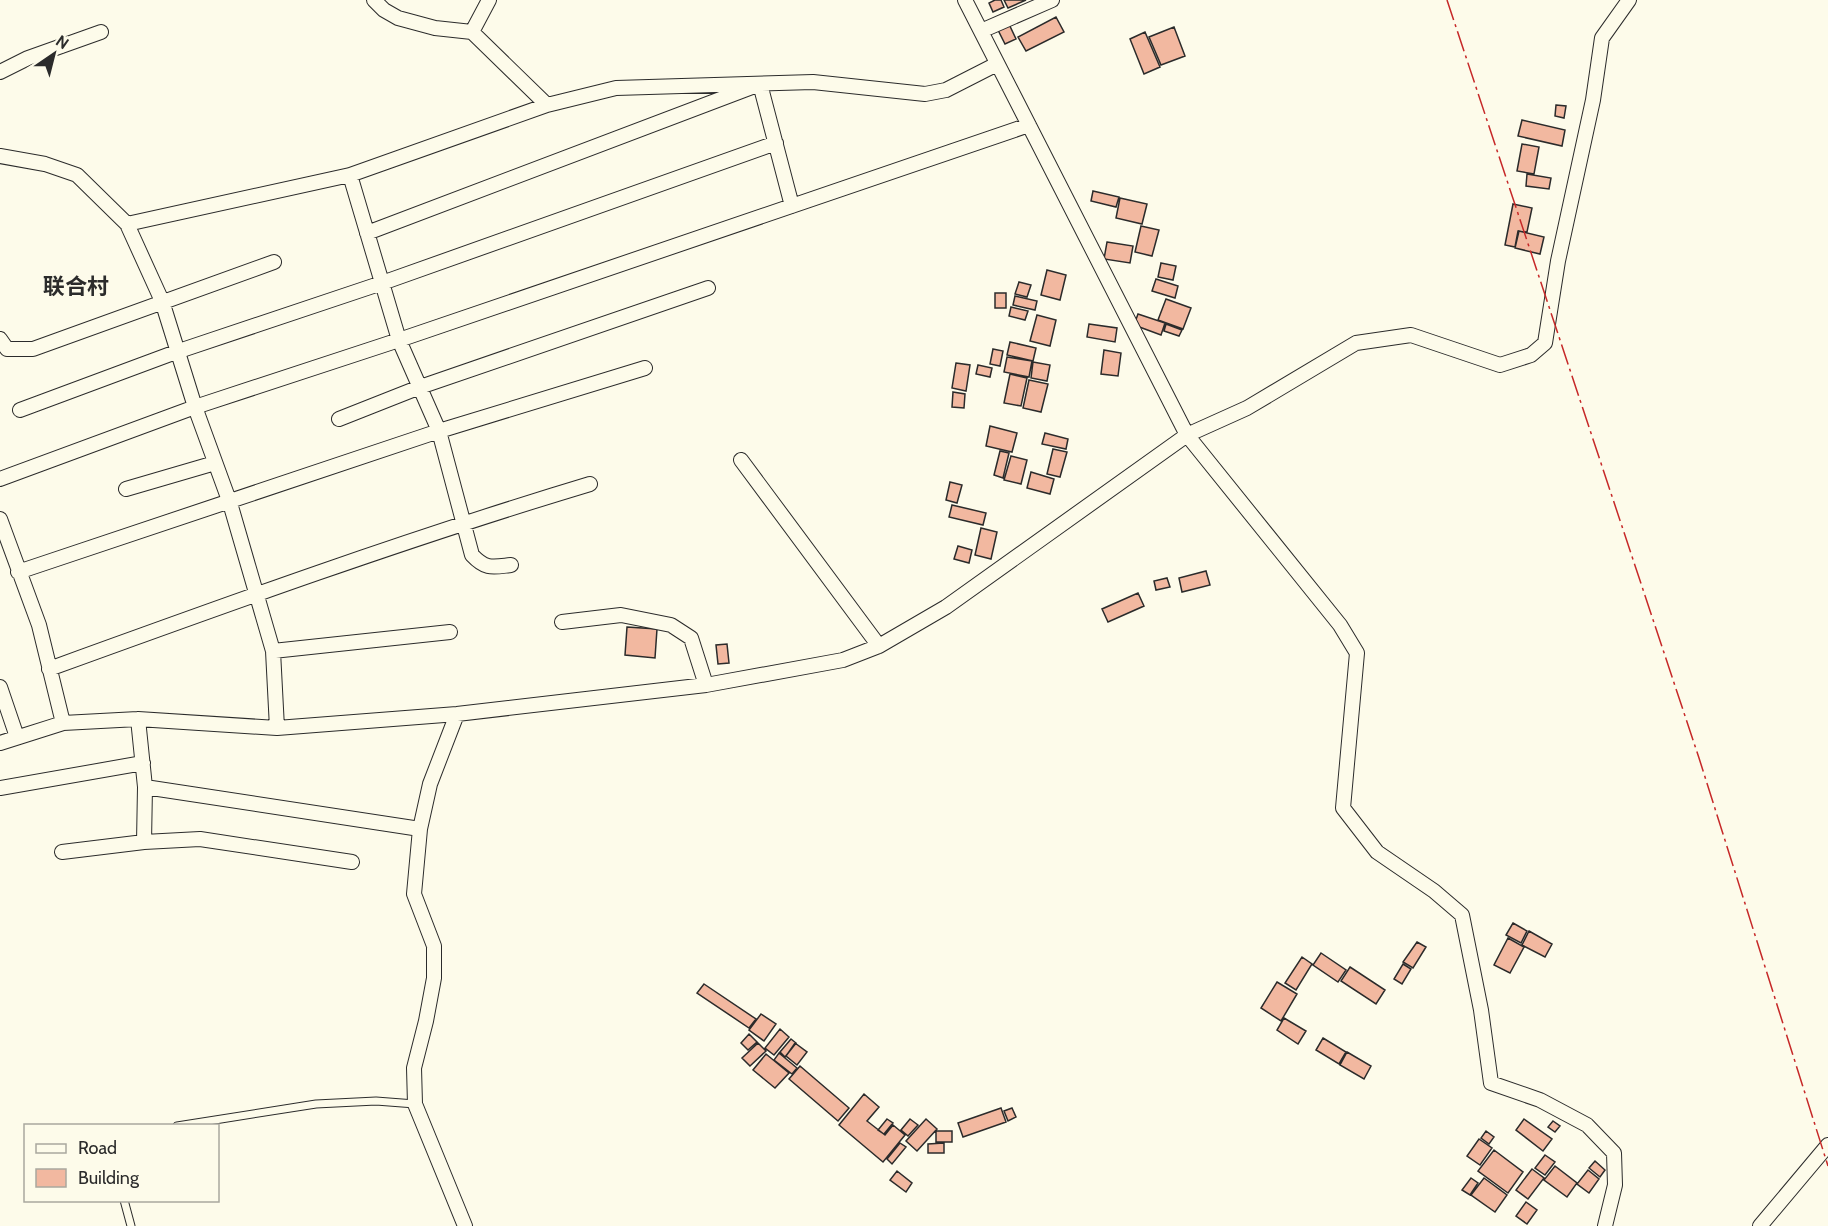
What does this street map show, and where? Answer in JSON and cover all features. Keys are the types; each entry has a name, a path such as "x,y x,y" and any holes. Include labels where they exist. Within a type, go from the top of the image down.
{"street":[{"path":"374,0 384,10 398,18 435,28 472,32 547,105"},
{"path":"472,32 489,0"},
{"path":"965,0 1187,435 1340,625 1358,653 1343,808 1377,852 1434,891 1462,915 1481,1010 1491,1083 1540,1100 1587,1125 1614,1153 1616,1185 1605,1226"},
{"path":"981,31 1052,0"},
{"path":"0,743 63,723 138,718 277,728 457,714 706,685 843,660 879,646 946,607 1187,435 1247,408 1356,343 1411,335 1500,365 1531,355 1545,343 1558,261 1593,100 1602,38 1629,0"},
{"path":"0,72 28,58 101,32"},
{"path":"127,224 350,175 547,105 616,88 813,82 925,94 946,90 997,64"},
{"path":"760,84 792,206"},
{"path":"367,232 760,84"},
{"path":"0,479 195,407 399,340 1029,125"},
{"path":"20,410 176,352 382,283 776,143"},
{"path":"0,156 45,164 77,175 127,224 162,302 176,352 230,502 273,651 277,728"},
{"path":"350,175 399,340 439,431 472,555 479,562 490,567 511,565"},
{"path":"0,339 8,349 33,349 274,262"},
{"path":"339,418 420,387 708,288"},
{"path":"18,572 439,431 645,368"},
{"path":"741,460 879,646"},
{"path":"126,489 215,463"},
{"path":"49,669 257,593 464,522 590,484"},
{"path":"0,519 39,626 63,723"},
{"path":"562,622 621,615 671,625 691,638 706,685"},
{"path":"273,651 450,632"},
{"path":"0,687 17,737"},
{"path":"457,714 430,784 420,829 414,894 434,946 434,978 414,1068 415,1104 465,1226"},
{"path":"138,718 146,787 144,842"},
{"path":"0,788 143,763"},
{"path":"146,787 420,829"},
{"path":"62,852 144,842 200,839 352,862"},
{"path":"1760,1226 1828,1145"}],"lane":[{"path":"184,1124 316,1104 376,1101 415,1104"},
{"path":"125,1202 131,1226"}],"building":[{"path":"1001,0 1004,7 993,12 989,3"},
{"path":"1004,0 1026,0 1008,8"},
{"path":"1056,17 1064,32 1026,51 1018,37"},
{"path":"1008,22 1016,39 1005,44 997,28"},
{"path":"1174,27 1185,56 1161,65 1149,37"},
{"path":"1145,32 1160,67 1144,74 1130,39"},
{"path":"1556,105 1566,106 1564,118 1555,116"},
{"path":"1522,120 1565,130 1562,146 1518,136"},
{"path":"1522,144 1539,147 1534,174 1517,171"},
{"path":"1527,174 1551,178 1549,189 1526,186"},
{"path":"1093,191 1119,197 1116,207 1091,201"},
{"path":"1120,198 1147,204 1142,224 1116,218"},
{"path":"1513,204 1532,208 1527,232 1518,231 1515,247 1505,245"},
{"path":"1141,226 1159,230 1152,256 1135,252"},
{"path":"1519,231 1544,237 1540,254 1515,248"},
{"path":"1107,242 1133,246 1130,263 1104,259"},
{"path":"1161,263 1176,266 1173,280 1158,277"},
{"path":"1047,270 1066,275 1060,300 1041,295"},
{"path":"1156,279 1178,286 1175,298 1152,291"},
{"path":"1019,282 1031,285 1027,297 1015,294"},
{"path":"995,293 1006,293 1006,308 995,308"},
{"path":"1015,296 1037,301 1035,310 1013,305"},
{"path":"1166,299 1191,308 1183,329 1158,320"},
{"path":"1011,307 1028,311 1025,320 1009,316"},
{"path":"1138,314 1165,323 1161,335 1134,325"},
{"path":"1037,315 1056,320 1050,346 1030,341"},
{"path":"1089,324 1117,328 1115,342 1087,337"},
{"path":"1166,324 1182,330 1179,336 1164,331"},
{"path":"1010,342 1036,348 1033,361 1007,355"},
{"path":"993,349 1003,351 1000,366 990,364"},
{"path":"1104,350 1121,353 1118,376 1101,374"},
{"path":"1007,357 1032,361 1029,377 1004,372"},
{"path":"1033,362 1050,365 1047,381 1031,378"},
{"path":"956,363 970,365 966,391 952,388"},
{"path":"978,365 992,368 990,377 976,374"},
{"path":"1010,374 1027,378 1021,406 1004,403"},
{"path":"1029,380 1048,384 1041,412 1023,408"},
{"path":"953,392 965,394 964,408 952,407"},
{"path":"990,426 1017,433 1012,452 986,446"},
{"path":"1045,433 1068,439 1066,449 1042,444"},
{"path":"1053,449 1067,452 1060,477 1047,474"},
{"path":"1000,451 1009,453 1003,478 994,475"},
{"path":"1011,456 1027,460 1021,484 1004,480"},
{"path":"1031,472 1054,479 1050,494 1027,488"},
{"path":"950,482 962,485 957,503 946,500"},
{"path":"952,505 986,513 983,525 949,517"},
{"path":"981,528 997,532 991,559 975,555"},
{"path":"958,546 972,550 969,563 954,559"},
{"path":"1206,571 1210,585 1182,592 1179,578"},
{"path":"1167,578 1170,587 1156,590 1154,581"},
{"path":"1138,593 1144,606 1108,622 1102,609"},
{"path":"627,627 657,629 655,658 625,655"},
{"path":"727,644 729,663 718,664 716,645"},
{"path":"1513,923 1527,931 1521,943 1506,935"},
{"path":"1529,931 1552,944 1545,957 1522,945"},
{"path":"1508,938 1524,947 1510,973 1494,965"},
{"path":"1417,942 1426,947 1413,968 1403,962"},
{"path":"1321,953 1346,970 1338,982 1313,965"},
{"path":"1302,957 1312,964 1296,990 1285,983"},
{"path":"1403,964 1411,969 1402,984 1394,979"},
{"path":"1350,967 1385,990 1376,1004 1341,981"},
{"path":"1277,982 1297,994 1281,1021 1261,1008"},
{"path":"704,984 756,1019 749,1028 697,993"},
{"path":"761,1014 776,1024 764,1041 749,1030"},
{"path":"1284,1018 1306,1031 1298,1044 1277,1030"},
{"path":"780,1029 789,1037 774,1055 765,1048"},
{"path":"749,1034 757,1042 748,1050 741,1043"},
{"path":"1323,1038 1346,1052 1339,1064 1316,1050"},
{"path":"791,1039 796,1043 785,1057 780,1052"},
{"path":"758,1043 766,1051 750,1066 742,1058"},
{"path":"795,1043 807,1052 797,1065 786,1056"},
{"path":"1347,1052 1371,1066 1364,1079 1340,1065"},
{"path":"779,1053 797,1068 792,1074 774,1060"},
{"path":"766,1054 789,1073 775,1088 753,1070"},
{"path":"800,1066 849,1108 838,1121 789,1079"},
{"path":"864,1094 879,1107 867,1121 885,1135 893,1125 905,1135 883,1162 839,1125"},
{"path":"1001,1108 1006,1122 963,1137 958,1123"},
{"path":"1012,1108 1016,1117 1008,1121 1004,1111"},
{"path":"887,1119 893,1123 884,1134 878,1130"},
{"path":"910,1119 918,1125 908,1136 901,1130"},
{"path":"926,1119 937,1129 917,1151 906,1141"},
{"path":"1524,1119 1552,1139 1543,1151 1516,1130"},
{"path":"1553,1121 1560,1126 1555,1132 1548,1127"},
{"path":"936,1131 952,1131 952,1142 936,1142"},
{"path":"1486,1131 1494,1137 1489,1144 1481,1138"},
{"path":"1479,1139 1492,1148 1480,1165 1467,1156"},
{"path":"900,1143 906,1147 892,1164 887,1159"},
{"path":"944,1143 944,1153 928,1153 928,1144"},
{"path":"1494,1150 1523,1172 1508,1193 1478,1171"},
{"path":"1545,1155 1555,1162 1545,1175 1535,1168"},
{"path":"1595,1161 1605,1170 1600,1177 1589,1168"},
{"path":"1555,1166 1577,1183 1567,1197 1544,1180"},
{"path":"1532,1169 1544,1178 1528,1199 1516,1190"},
{"path":"1588,1170 1599,1179 1589,1193 1577,1184"},
{"path":"897,1171 912,1183 906,1192 890,1180"},
{"path":"1471,1178 1478,1183 1470,1195 1462,1190"},
{"path":"1484,1178 1507,1195 1495,1212 1471,1195"},
{"path":"1526,1202 1537,1210 1527,1224 1516,1216"}],"power":[{"path":"1447,0 1699,758 1828,1166"}],"district":[{"name":"联合村","path":"76,286"}]}
